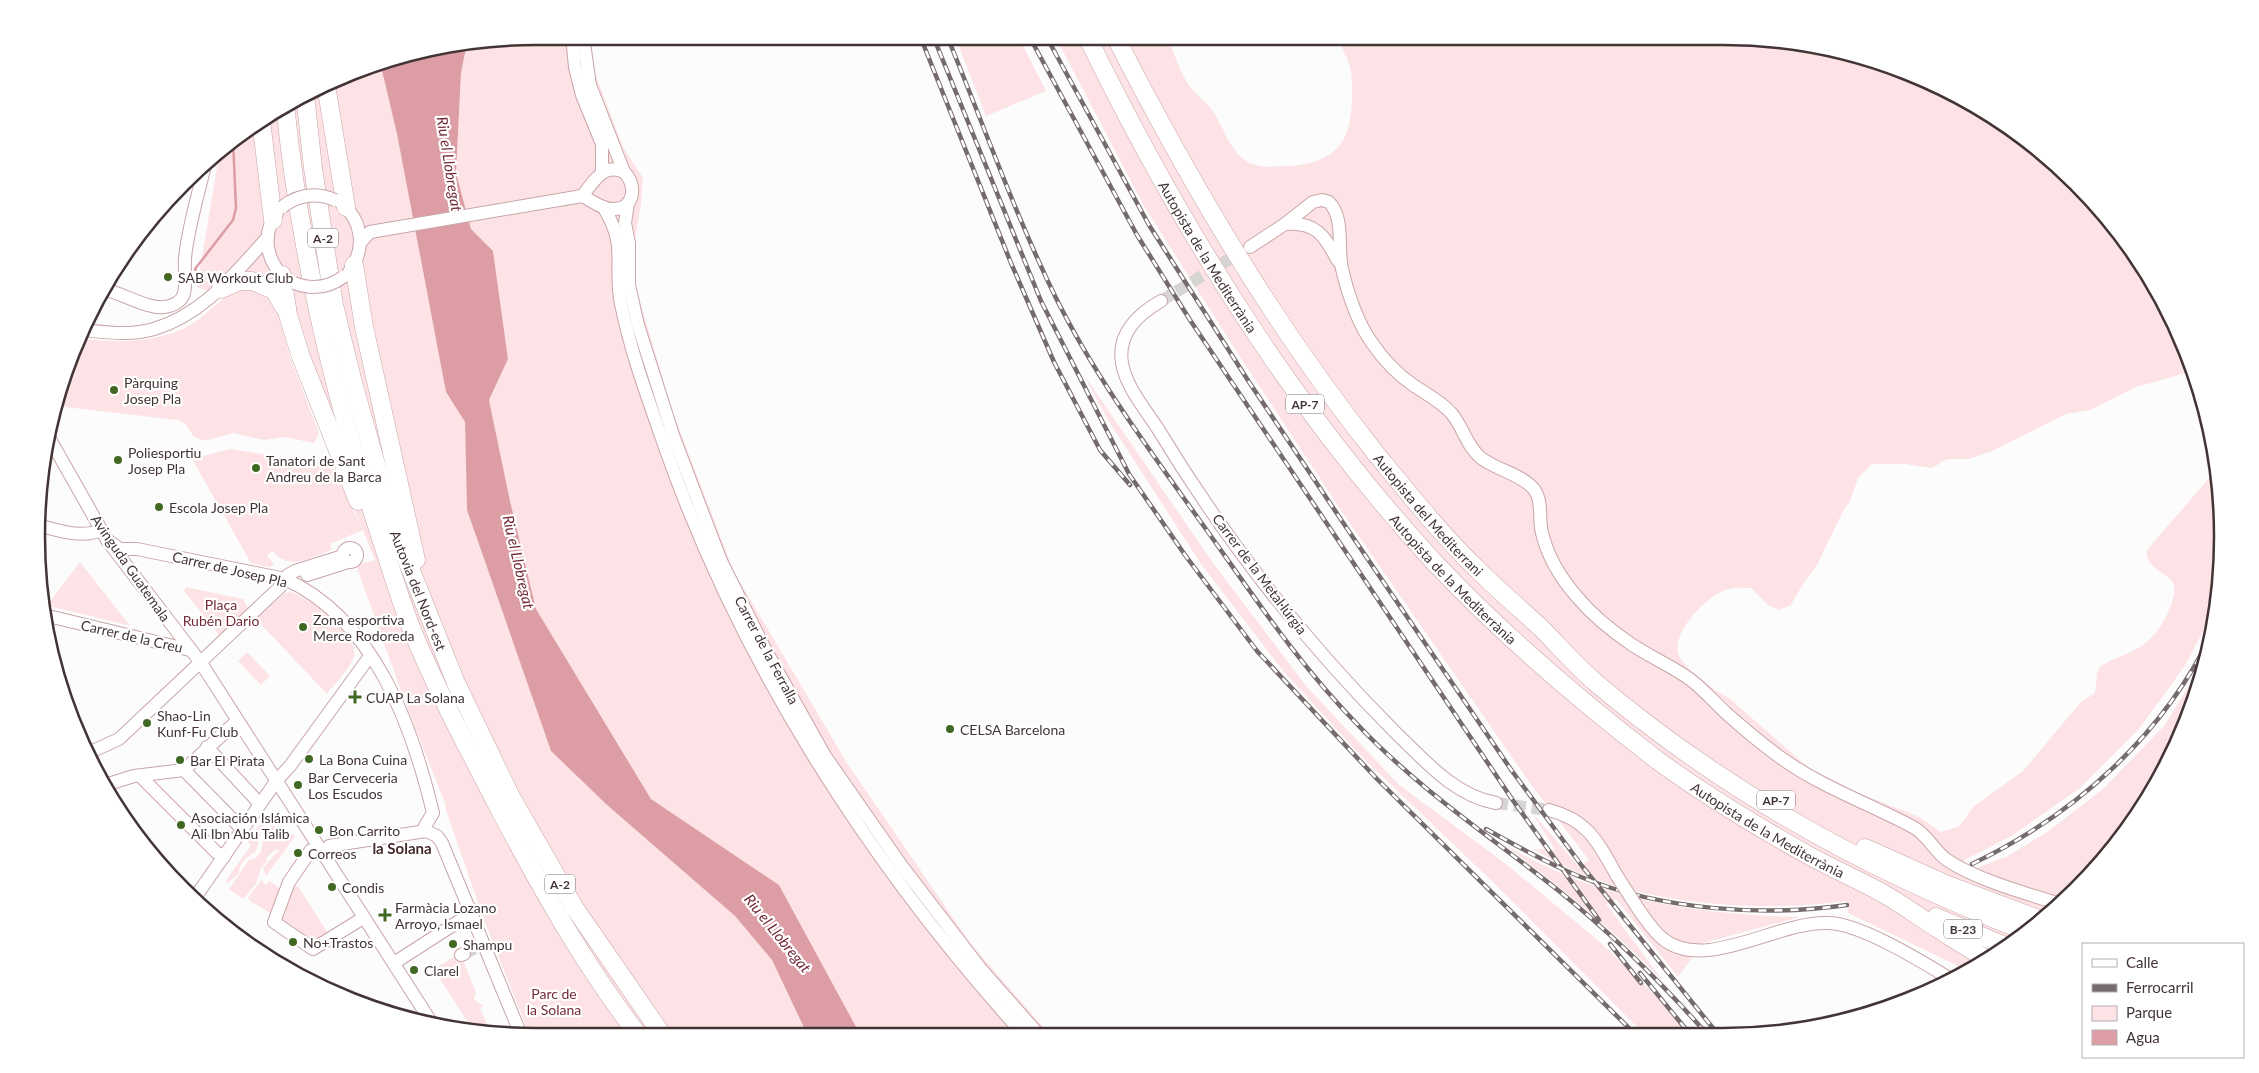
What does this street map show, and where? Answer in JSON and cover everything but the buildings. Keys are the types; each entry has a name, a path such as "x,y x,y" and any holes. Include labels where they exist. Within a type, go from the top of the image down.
{"highway":[{"name":"Autopista de la Mediterrània","path":"1092,45 1159,174 1214,268 1252,327 1333,441 1383,503 1436,564 1472,601 1538,662 1658,760 1735,813 1809,855 1885,894 1979,955"},
{"name":"Autopista de la Mediterrània","path":"1120,45 1222,231 1261,293 1328,391"},
{"path":"327,92 340,204"},
{"name":"Autovia del Nord-est","path":"306,103 313,168 334,305 352,379 394,528 456,683 511,797 574,907 657,1028"},
{"name":"Autovia del Nord-est","path":"286,114 292,175 334,381 351,444 400,595 432,676 538,882 566,930 633,1028"},
{"path":"262,129 274,221"},
{"path":"349,271 364,327 429,614"},
{"path":"282,273 288,315 301,357 370,531 400,595"},
{"path":"220,289 238,281 252,281 274,290 288,315"},
{"name":"Autopista del Mediterrani","path":"1328,391 1433,522 1476,568 1541,628"},
{"name":"Autopista de la Mediterrània","path":"1541,628 1656,719 1768,795 1830,830 1904,866 2033,917"},
{"name":"B-23","path":"1541,628 1589,678 1633,713 1695,758 1773,809 1883,870 2019,928"},
{"name":"B-23","path":"1885,894 1998,943"}],"street":[{"path":"573,45 575,67 582,95 602,144 598,177 593,193 601,205"},
{"path":"243,264 258,259 308,287 323,286 349,271 360,243 370,232 582,196 601,205 617,209 628,203 633,193 633,187 624,172 590,84 584,45"},
{"path":"582,196 598,177 611,169 624,172"},
{"path":"111,291 149,306 161,308 173,305 181,299 184,293 185,258 203,176"},
{"path":"90,331 128,333 153,330 179,319 202,305 243,264 274,221 296,199 312,195 340,204 357,224 370,232"},
{"path":"1250,247 1285,224 1313,202 1322,200 1329,202 1338,217 1341,266"},
{"name":"Carrer de la Ferralla","path":"628,203 625,223 629,243 629,285 636,316 674,438 722,561 765,649 825,756 901,865 980,968 1033,1028"},
{"name":"Carrer de la Ferralla","path":"601,205 614,224 618,240 619,292 626,323 664,446 700,536 763,668 820,768 894,877 971,977 1018,1028"},
{"path":"274,221 268,249 282,273"},
{"path":"357,224 360,243"},
{"path":"1285,224 1307,226 1322,233 1341,266 1361,324 1384,359 1410,383 1451,412 1474,451 1481,458 1521,478 1535,489 1539,498 1541,532 1561,577 1580,600 1604,624 1632,645 1669,664 1693,682 1732,718 1786,762 1834,790 1915,828 1928,838 1942,856 1950,862 1983,877 2051,902"},
{"name":"Carrer de la Metal·lúrgia","path":"1161,301 1132,322 1123,341 1122,362 1128,380 1173,454 1263,581 1317,648 1368,705 1423,759 1466,794 1484,801 1496,803"},
{"name":"Avinguda Guatemala","path":"53,445 104,535 120,552 201,663 426,1015"},
{"path":"45,527 69,533 104,535"},
{"name":"Carrer de Josep Pla","path":"120,552 137,548 285,579 309,591 338,615 381,673 404,720 433,813 425,826 426,830"},
{"path":"94,750 119,739 280,587 285,579 293,579 346,559"},
{"name":"Carrer de la Creu","path":"52,618 190,650"},
{"path":"198,893 268,792 279,785 290,766 370,656"},
{"path":"112,783 140,776 184,770 237,721"},
{"path":"207,747 260,804"},
{"path":"184,770 243,830"},
{"path":"140,776 216,852 224,857"},
{"path":"1548,810 1570,817 1586,828 1604,852 1616,876 1634,904 1663,939 1682,949 1709,950 1810,923 1831,923 1851,927 1870,935 1944,975"},
{"path":"363,918 314,949 274,922 289,882 311,850 321,852 329,846 426,830 437,836 442,843 470,908 481,946 518,1027"},
{"path":"394,963 464,918 470,908"}],"green space":[{"path":"589,45 591,63 623,147 643,178 641,204 630,268 673,413 734,572 847,763 971,944 1044,1028 857,1028 779,885 651,799 536,609 510,501 489,400 508,359 493,251 471,229 456,173 461,73 466,50 504,46"},
{"path":"958,45 1023,45 1046,91 986,116"},
{"path":"1060,45 1170,45 1185,80 1213,112 1237,153 1253,164 1274,167 1304,164 1326,157 1337,148 1346,135 1352,106 1352,84 1349,63 1340,45 1722,45 1787,49 1818,54 1880,71 1911,82 1968,111 1996,128 2047,167 2092,212 2131,263 2148,291 2177,348 2186,373 2136,387 2090,410 2066,414 1992,451 1969,459 1947,459 1932,468 1905,464 1872,464 1858,478 1850,501 1843,511 1817,565 1791,605 1779,610 1768,605 1751,588 1728,589 1720,592 1710,598 1685,626 1677,647 1679,656 1709,686 1729,698 1809,768 1861,794 1919,817 1941,832 1958,827 1973,807 2023,771 2080,703 2095,693 2097,673 2100,667 2139,648 2158,630 2167,616 2174,596 2174,588 2171,580 2150,563 2147,550 2210,476 2214,536 2210,601 2206,626 2184,667 2139,729 2080,788 2013,835 1963,861 1976,868 2006,857 2049,831 2104,788 2164,726 2192,681 2177,725 2148,782 2112,836 2070,884 2022,926 1996,945 1958,967 1848,913 1847,901 1780,906 1745,906 1675,899 1608,883 1577,872 1533,849 1555,850 1531,811 1579,867 1589,860 1532,786 1342,512 1144,206"},
{"name":"Parc de la Solana","path":"382,70 397,134 446,392 465,422 467,510 551,751 606,804 735,916 772,960 804,1028 527,1028 484,920 446,806 404,699 356,565 375,560 363,530 330,544 332,550 308,559 293,562 286,561 273,551 267,555 274,564 270,567 251,563 192,459 230,449 275,456 288,461 333,469 362,528 292,359 276,299 269,292 278,314 291,360 319,433 314,443 284,437 264,440 234,433 202,440 193,436 186,424 178,420 63,407 86,340 124,341 155,338 170,334 198,320 228,295 223,297 197,287 218,162 263,128 291,111 348,82"},
{"path":"1082,372 1213,563 1307,687 1399,785 1506,864 1601,943 1683,1022 1679,1028 1638,1028 1493,882 1363,758 1284,672 1201,564 1108,420"},
{"path":"80,562 131,626 50,606 49,602"},
{"name":"Plaça Rubén Dario","path":"186,587 243,599 248,608 219,635 184,591"},
{"path":"290,592 308,601 331,618 349,639 354,649 352,662 327,694 256,619 285,593"},
{"path":"247,652 270,676 261,685 238,661"},
{"path":"267,815 274,820 272,824 286,836 289,832 295,836 266,876 263,868 279,850 276,849 266,858 267,861 261,868 256,884 243,899 229,889 249,860 256,858 261,852 264,835 271,825 267,822 262,829 256,851 245,859 240,866 239,873 228,883 225,882 251,845 247,841"},
{"path":"1502,843 1537,862 1609,891 1683,907 1721,912 1800,917 1703,943 1678,977 1616,899 1606,904 1663,981 1586,909"},
{"path":"261,880 266,885 269,881 282,890 273,915 253,904 248,898"},
{"path":"292,885 298,886 329,935 314,945 280,918"},
{"path":"460,953 476,993 474,999 483,1006 480,1008 487,1025 469,1023 438,976 433,979 433,970"}],"water":[{"name":"Riu el Llobregat","path":"466,50 461,73 456,173 471,229 493,251 508,359 489,400 510,501 536,609 651,799 779,885 857,1028 804,1028 772,960 735,916 606,804 551,751 467,510 465,422 446,392 397,134 382,70 441,54"}],"waterway":[{"path":"198,275 195,269 233,220 236,208 233,150"}],"tunnel":[{"path":"1161,301 1244,250"},
{"path":"1496,803 1549,810"},
{"path":"464,954 477,947"}],"railway":[{"path":"924,45 1011,263 1054,362 1100,450 1130,485"},
{"path":"937,45 1041,301 1129,474 1185,555 1257,651 1377,779 1629,1028"},
{"path":"951,45 1026,232 1071,327 1127,417 1297,655 1336,702 1404,770 1559,891 1598,924 1654,977 1701,1028"},
{"path":"1034,45 1137,235 1190,320 1514,802 1599,920"},
{"path":"1051,45 1149,225 1249,382 1348,530 1512,771 1582,866 1713,1028"},
{"path":"1972,864 2046,822 2081,796 2113,768 2142,738 2169,704 2198,659"},
{"path":"1486,829 1533,855 1581,877 1612,888 1678,904 1747,910 1815,909 1847,905"},
{"path":"1610,944 1641,983"},
{"path":"1640,973 1685,1028"}],"place":[{"name":"SAB Workout Club","path":"168,277"},
{"name":"Pàrquing Josep Pla","path":"114,390"},
{"name":"Poliesportiu Josep Pla","path":"118,460"},
{"name":"Tanatori de Sant Andreu de la Barca","path":"256,468"},
{"name":"Escola Josep Pla","path":"159,507"},
{"name":"Zona esportiva Merce Rodoreda","path":"303,627"},
{"name":"CUAP La Solana","path":"355,697"},
{"name":"Shao-Lin Kunf-Fu Club","path":"147,723"},
{"name":"CELSA Barcelona","path":"950,729"},
{"name":"La Bona Cuina","path":"309,759"},
{"name":"Bar El Pirata","path":"180,760"},
{"name":"Bar Cerveceria Los Escudos","path":"298,785"},
{"name":"Asociación Islámica Ali Ibn Abu Talib","path":"181,825"},
{"name":"Bon Carrito","path":"319,830"},
{"name":"Correos","path":"298,853"},
{"name":"Condis","path":"332,887"},
{"name":"Farmàcia Lozano Arroyo, Ismael","path":"385,915"},
{"name":"No+Trastos","path":"293,942"},
{"name":"Shampu","path":"453,944"},
{"name":"Clarel","path":"414,970"}],"district":[{"name":"la Solana","path":"402,848"}]}
